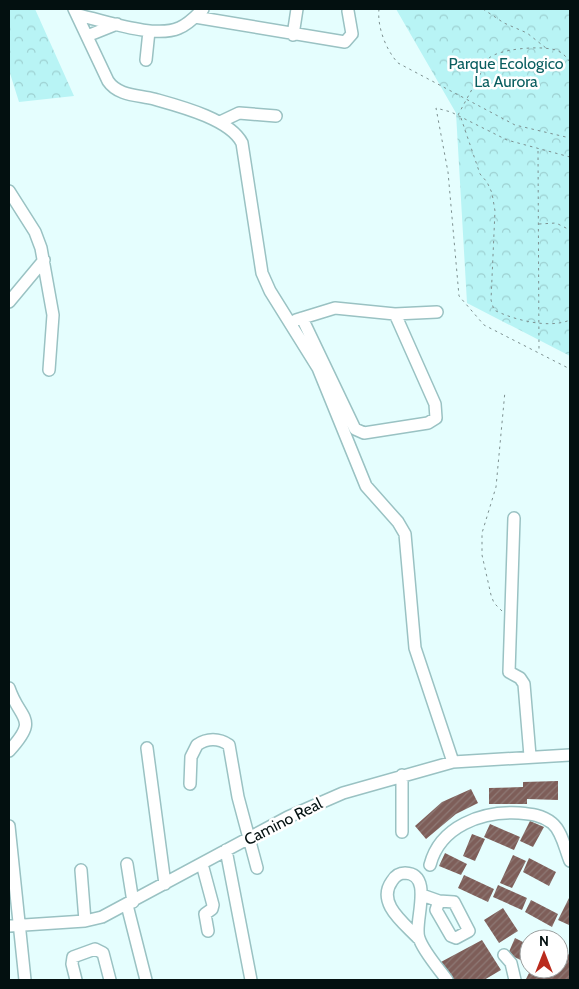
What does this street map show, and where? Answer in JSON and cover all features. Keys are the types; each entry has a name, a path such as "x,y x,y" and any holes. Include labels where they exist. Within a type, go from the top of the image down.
{"street":[{"path":"293,35 298,9"},
{"path":"76,12 149,31 176,29 199,13 293,35 345,42 352,34 348,11"},
{"path":"76,12 111,86 126,93 156,100 220,122 238,135 242,143 262,273 270,291 318,368 366,486 398,522 404,534 415,648 453,762"},
{"path":"87,36 118,24"},
{"path":"146,60 149,31"},
{"path":"220,122 239,113 276,116"},
{"path":"9,191 35,232 44,260 54,322 49,370"},
{"path":"9,302 44,260"},
{"path":"291,322 326,309 340,308 396,314 436,312"},
{"path":"302,318 355,429 364,433 428,423 436,418 435,404 396,314"},
{"path":"514,518 510,672 513,676 520,678 524,684 530,756"},
{"path":"9,688 23,713 26,725 22,737 9,751"},
{"path":"190,784 192,757 198,745 211,740 223,741 229,745 248,838 257,868"},
{"path":"147,748 165,884"},
{"name":"Camino Real","path":"14,926 86,922 102,918 314,804 402,775 453,762 570,755"},
{"path":"402,775 402,832"},
{"path":"430,865 436,848 453,831 483,815 497,812 533,814 544,817 556,827 570,860"},
{"path":"9,826 14,926 25,980"},
{"path":"226,850 251,980"},
{"path":"126,864 130,904 146,980"},
{"path":"202,864 214,904 212,909 205,914 208,931"},
{"path":"81,870 86,922"},
{"path":"418,938 422,894 416,878 407,873 401,874 393,879 387,893 391,909 418,938 447,980"},
{"path":"422,894 439,901"},
{"path":"76,980 72,964 74,957 96,950 103,953 110,980"},
{"path":"504,955 511,964 515,980"}],"path":[{"path":"379,9 380,26 389,52 398,63 515,125 544,134 570,138"},
{"path":"483,9 504,23 527,33 546,48 562,53 570,62"},
{"path":"458,116 489,58 497,52 546,48"},
{"path":"570,157 538,150 507,140 458,116 436,108 448,172 459,296 484,325 570,369"},
{"path":"461,118 480,174 487,182 492,193 495,211 491,300 494,310 505,316 539,322 559,324 570,320"},
{"path":"538,150 538,353"},
{"path":"538,224 556,223 570,230"},
{"path":"505,391 496,487 482,534 482,555 494,603 500,610 511,614"}],"green space":[{"path":"9,9 35,9 74,96 19,102 9,70"},
{"name":"Parque Ecologico La Aurora","path":"396,9 570,9 570,356 467,303 456,113"}],"building":[{"path":"558,781 558,800 527,799 527,804 489,804 489,788 523,787 523,782"},
{"path":"471,789 478,803 456,814 426,839 415,826 442,802"},
{"path":"530,821 544,827 533,847 520,841"},
{"path":"490,824 520,837 514,850 484,837"},
{"path":"472,834 485,839 475,861 463,856"},
{"path":"445,853 467,864 461,875 439,866"},
{"path":"513,855 526,861 512,888 500,883"},
{"path":"529,858 556,872 549,886 523,872"},
{"path":"464,875 494,889 488,902 458,888"},
{"path":"498,885 527,898 522,910 493,897"},
{"path":"570,896 570,923 569,925 558,920"},
{"path":"531,900 558,914 552,927 525,912"},
{"path":"503,908 518,931 499,943 484,920"},
{"path":"515,938 519,940 519,959 508,954"},
{"path":"482,940 501,970 484,980 451,980 439,963"},
{"path":"569,955 570,980 526,979 569,979"}]}
